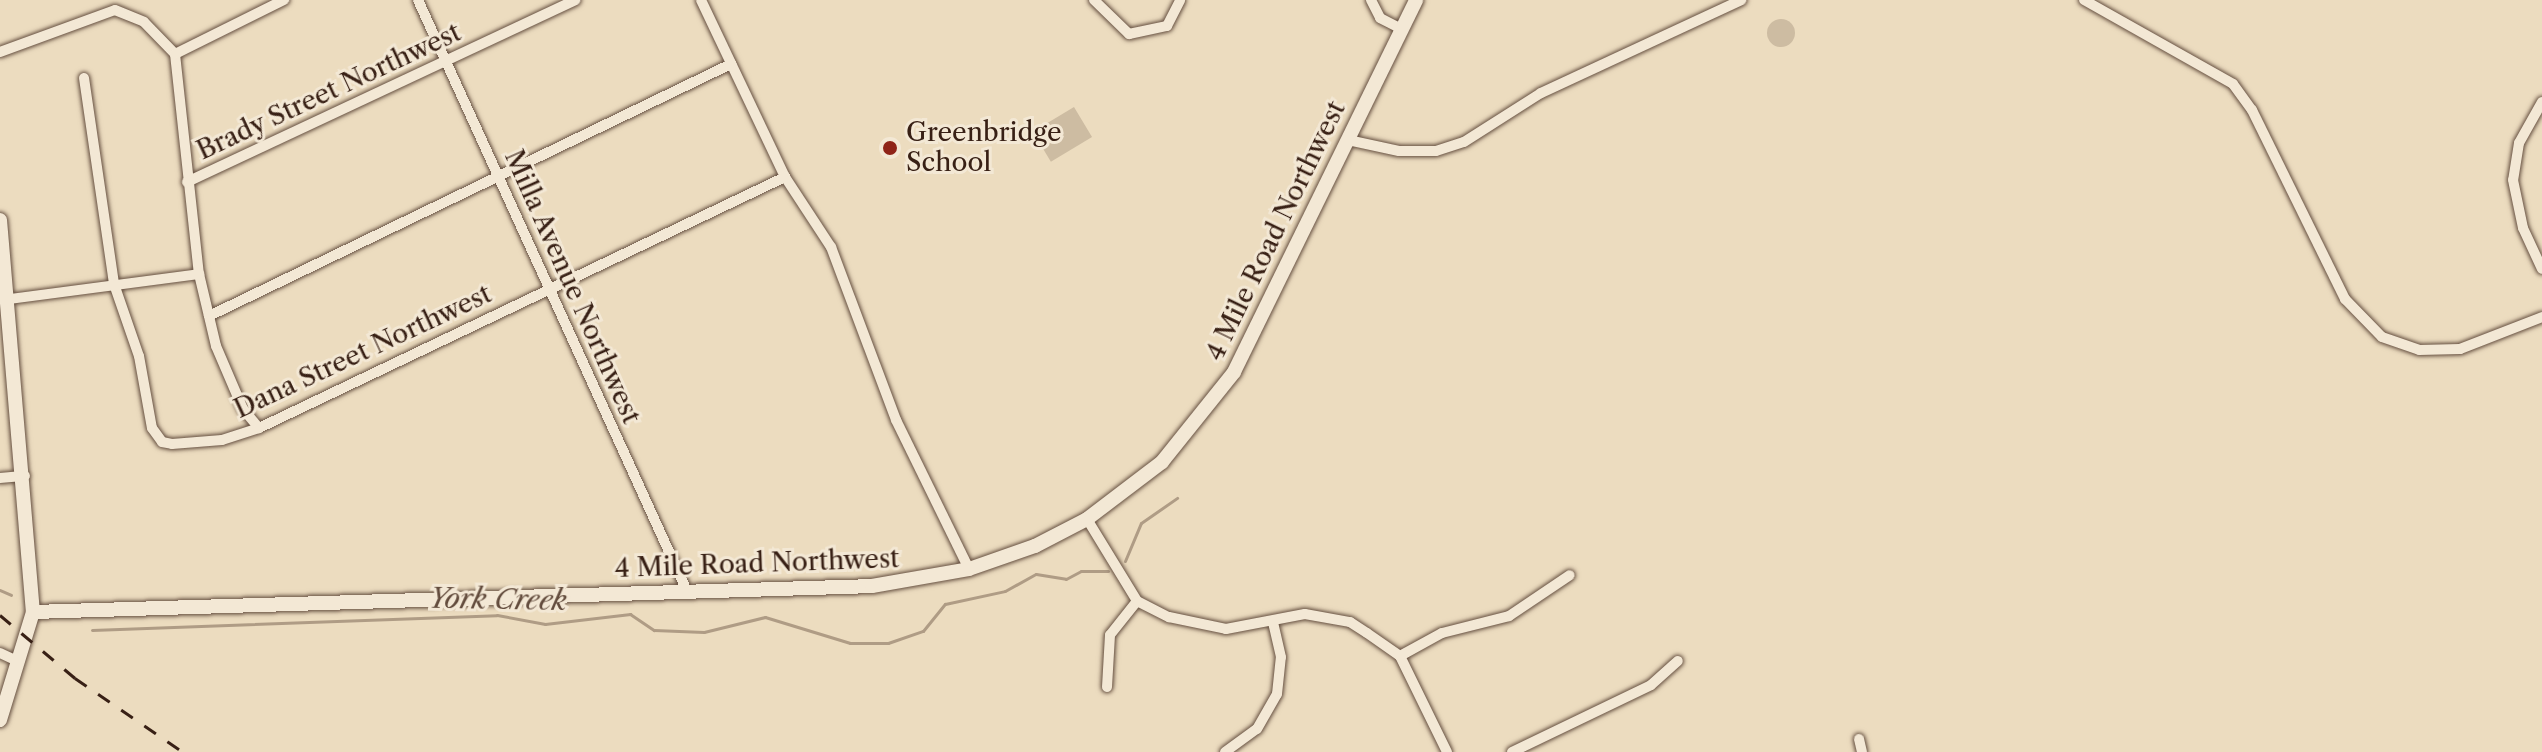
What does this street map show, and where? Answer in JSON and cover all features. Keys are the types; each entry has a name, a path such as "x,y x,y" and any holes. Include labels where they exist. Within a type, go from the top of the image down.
{"main road":[{"name":"4 Mile Road Northwest","path":"33,612 872,586 969,569 1087,519 1162,462 1234,372 1416,0"},
{"path":"0,220 25,476 33,612 0,720"}],"street":[{"path":"175,54 284,0"},
{"name":"Milla Avenue Northwest","path":"418,0 687,591"},
{"name":"Brady Street Northwest","path":"187,182 575,0"},
{"path":"701,0 785,177 831,247 896,420 969,569"},
{"path":"1094,0 1129,34 1167,26 1180,0"},
{"path":"1371,0 1380,18 1402,29"},
{"path":"1348,140 1399,151 1436,151 1464,142 1541,93 1741,0"},
{"path":"2084,0 2233,84 2252,110 2345,299 2382,337 2419,350 2460,349 2542,317"},
{"path":"0,52 115,10 144,22 175,54 199,274 209,316 243,409 259,428"},
{"path":"209,316 731,64"},
{"name":"Dana Street Northwest","path":"84,78 114,284 139,356 156,437 199,443 259,428 785,177"},
{"path":"2542,102 2519,143 2513,180 2523,228 2542,269"},
{"path":"10,299 199,274"},
{"path":"0,478 25,476"},
{"path":"1087,519 1137,601 1195,627 1273,622 1305,614 1350,622 1400,656 1447,752"},
{"path":"1400,656 1442,633 1509,616 1570,575"},
{"path":"1107,687 1110,635 1137,601"},
{"path":"1225,752 1257,729 1277,694 1281,657 1273,622"},
{"path":"0,653 17,661"},
{"path":"1512,752 1651,685 1678,661"},
{"path":"1859,739 1862,752"}],"shaded area":[{"path":"1781,19 1791,23 1795,33 1791,43 1781,47 1771,43 1767,33 1771,23"},
{"path":"1074,107 1092,137 1051,162 1033,132"}],"waterway":[{"name":"York Creek","path":"1125,561 1141,523 1177,498"},
{"name":"York Creek","path":"92,630 497,615 545,624 630,614 654,630 704,632 765,617 850,643 888,643 923,631 945,604 1005,591 1036,574 1066,579 1081,571 1108,571"},
{"name":"York Creek","path":"0,590 11,595"}],"railway":[{"path":"0,615 75,678 183,752"}],"place":[{"name":"Greenbridge School","path":"890,148"}]}
